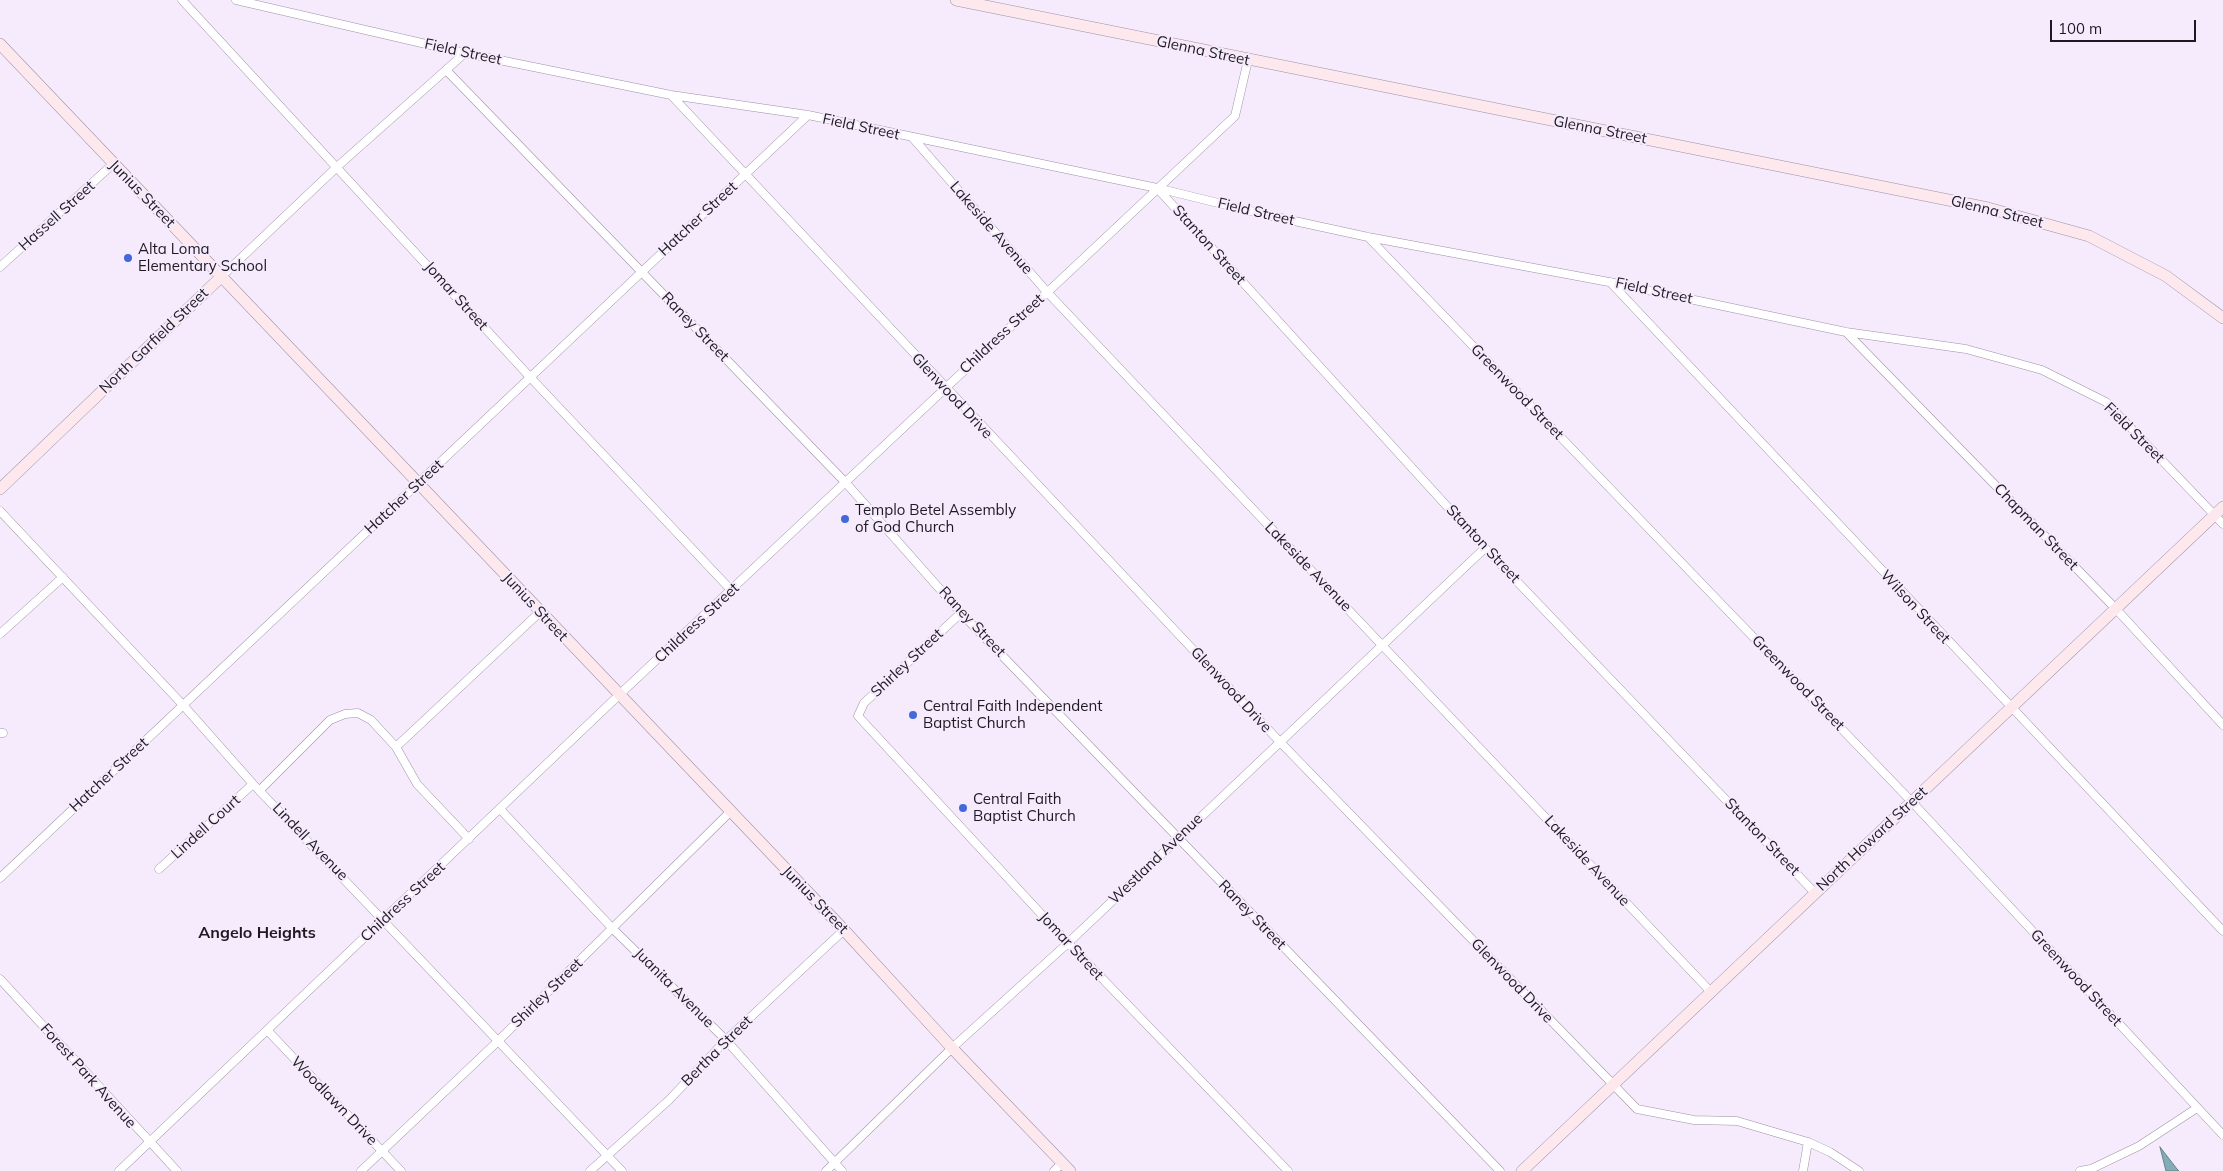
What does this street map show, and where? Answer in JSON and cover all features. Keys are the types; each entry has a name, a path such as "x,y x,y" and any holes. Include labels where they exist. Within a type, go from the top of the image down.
{"street":[{"name":"Jomar Street","path":"182,0 338,166 530,377 732,590"},
{"name":"Field Street","path":"236,0 465,53 671,95 808,115 1157,188 1368,237 1609,282 1846,332 1966,350 2042,370 2106,402 2219,511 2223,524"},
{"name":"Glenna Street","path":"956,0 1988,208 2089,236 2166,276 2223,318"},
{"name":"Junius Street","path":"0,45 844,930 1062,1168"},
{"name":"North Garfield Street","path":"0,489 338,166 465,53"},
{"name":"Childress Street","path":"118,1171 619,695 1157,188 1236,116 1248,60"},
{"name":"Raney Street","path":"447,70 846,483 962,612 1177,838 1500,1171"},
{"name":"Glenwood Drive","path":"671,95 945,389 1280,742 1637,1109 1694,1120 1737,1121 1808,1142 1830,1152 1858,1171"},
{"name":"Hatcher Street","path":"0,878 808,115"},
{"name":"Lakeside Avenue","path":"912,137 1047,292 1711,992"},
{"name":"Hassell Street","path":"0,267 113,164"},
{"name":"Stanton Street","path":"1157,188 1485,548 1815,893"},
{"name":"Greenwood Street","path":"1368,237 1912,802 2223,1135"},
{"name":"Wilson Street","path":"1609,282 2223,931"},
{"name":"Chapman Street","path":"1846,332 2116,609 2223,725"},
{"name":"North Howard Street","path":"1522,1171 2219,511"},
{"name":"Lindell Avenue","path":"0,512 183,705 253,784 622,1171"},
{"name":"Westland Avenue","path":"826,1171 952,1048 1068,943 1485,548"},
{"path":"0,634 63,577"},
{"path":"396,747 540,612"},
{"name":"Shirley Street","path":"858,716 864,703 962,612"},
{"path":"260,790 330,720 345,714 358,713 371,720 396,747 417,784 469,839"},
{"name":"Jomar Street","path":"858,716 1068,943 1288,1171"},
{"name":"Lindell Court","path":"159,870 253,784"},
{"name":"Juanita Avenue","path":"500,810 613,928 726,1040 842,1171"},
{"name":"Shirley Street","path":"361,1171 497,1042 730,812"},
{"name":"Bertha Street","path":"590,1171 668,1100 726,1040 844,930"},
{"name":"Forest Park Avenue","path":"0,979 177,1171"},
{"name":"Woodlawn Drive","path":"267,1030 401,1171"},
{"path":"2080,1171 2091,1170 2139,1146 2197,1108"},
{"path":"1803,1171 1808,1142"}],"water":[{"path":"2160,1147 2177,1169 2179,1171 2166,1171"}],"place":[{"name":"Alta Loma Elementary School","path":"128,258"},
{"name":"Templo Betel Assembly of God Church","path":"845,519"},
{"name":"Central Faith Independent Baptist Church","path":"913,715"},
{"name":"Central Faith Baptist Church","path":"963,808"}],"district":[{"name":"Angelo Heights","path":"257,933"}]}
